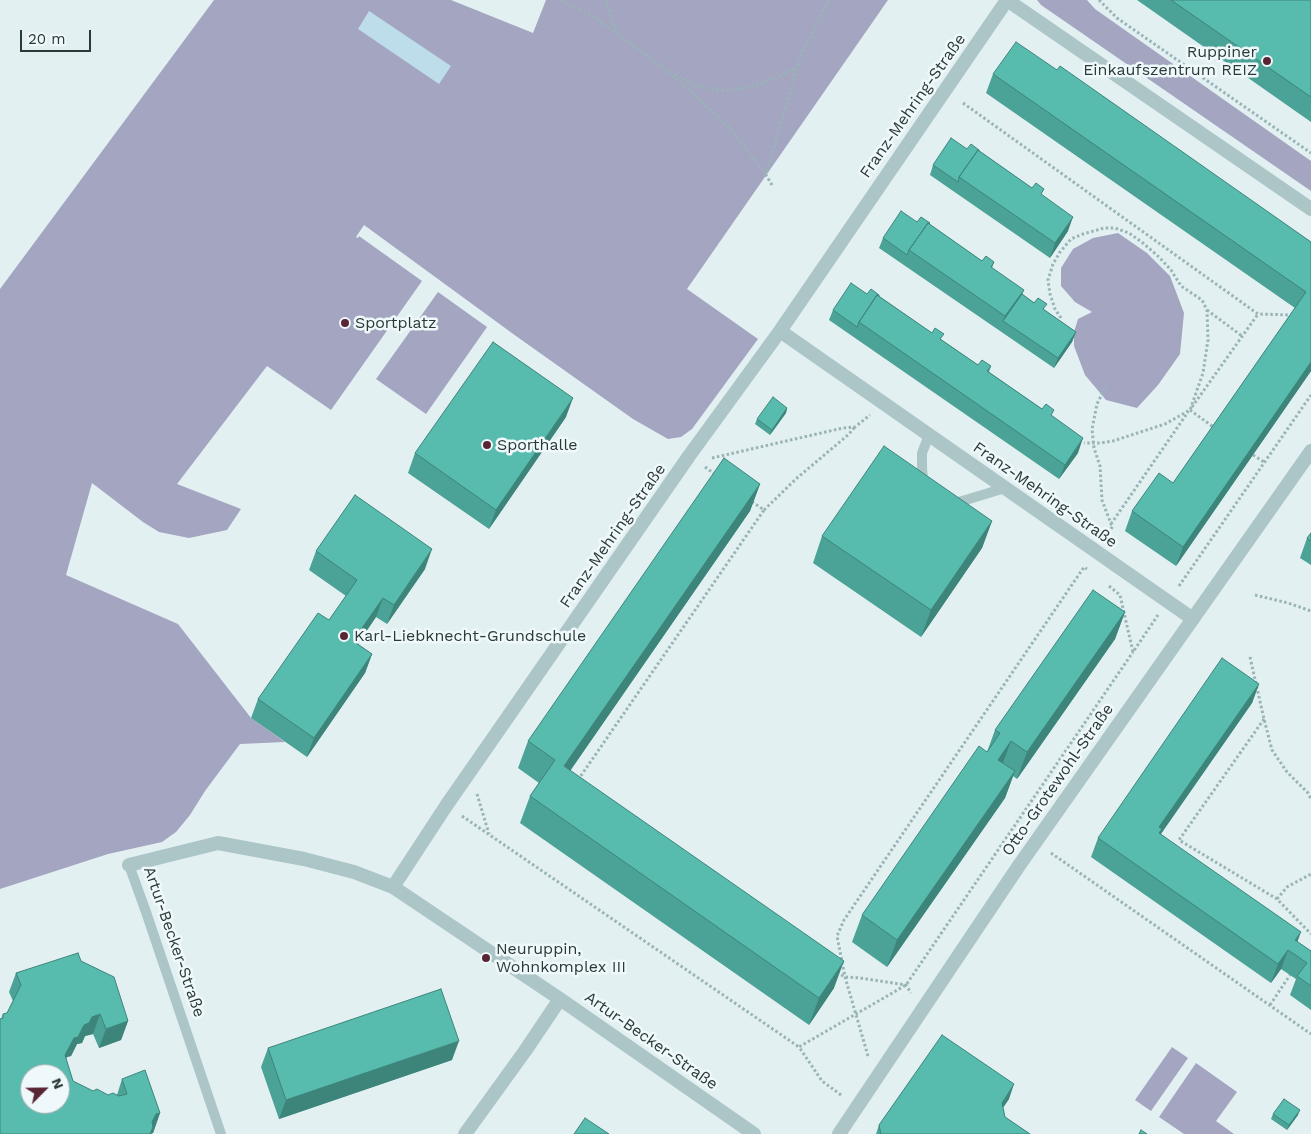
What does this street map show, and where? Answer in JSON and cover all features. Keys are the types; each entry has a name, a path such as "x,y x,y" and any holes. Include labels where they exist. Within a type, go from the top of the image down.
{"street":[{"path":"1007,0 1311,210"},
{"name":"Franz-Mehring-Straße","path":"394,887 422,840 693,459 1007,0"},
{"name":"Franz-Mehring-Straße","path":"780,331 1192,619"},
{"name":"Otto-Grotewohl-Straße","path":"839,1134 1036,843 1311,450"},
{"name":"Artur-Becker-Straße","path":"128,866 218,843 304,858 354,872 394,887 560,999 754,1134"},
{"path":"465,1134 560,999"}],"lane":[{"path":"929,435 922,453 923,481 929,493"},
{"path":"939,499 945,502 958,502 1005,488"},
{"name":"Artur-Becker-Straße","path":"128,866 146,912 221,1134"}],"path":[{"path":"561,0 593,16 670,72 728,126 772,185"},
{"path":"606,0 612,22 618,34"},
{"path":"766,175 796,68 829,0"},
{"path":"1099,0 1117,18 1311,153"},
{"path":"670,72 694,85 721,91 746,88 772,80 796,68"},
{"path":"963,103 1258,314 1296,316"},
{"path":"1061,318 1055,309 1050,294 1048,280 1053,264 1071,239 1104,228 1116,228 1129,233 1143,243 1171,270 1181,286 1202,300 1207,310 1208,340 1203,373 1190,410 1165,424 1113,441 1093,444 1084,443"},
{"path":"1207,310 1242,336"},
{"path":"1111,524 1258,314"},
{"path":"1105,388 1097,404 1092,429 1093,444 1100,466 1102,500 1113,526 1105,537"},
{"path":"799,1048 906,985 1311,395"},
{"path":"577,782 764,510 797,478 884,404"},
{"path":"1190,410 1217,429"},
{"path":"693,459 855,427"},
{"path":"1253,454 1264,462"},
{"path":"693,459 719,478"},
{"path":"749,499 764,510"},
{"path":"871,1063 845,978 837,936 844,920 1084,567 1092,573"},
{"path":"1106,584 1120,595 1134,652"},
{"path":"1255,595 1311,611"},
{"path":"1250,657 1272,750 1286,772 1308,793 1311,799"},
{"path":"1264,719 1179,840 1277,899 1311,934"},
{"path":"469,772 489,834"},
{"path":"446,806 799,1048 822,1081 841,1095 847,1091"},
{"path":"1013,828 1311,1034"},
{"path":"1277,899 1287,887 1311,874"},
{"path":"829,966 845,978 860,978 906,985"},
{"path":"1270,1005 1290,975"}],"shaded area":[{"path":"214,0 451,0 533,33 546,0 888,0 687,289 758,339 692,429 681,437 668,439 633,419 364,225 356,237 358,238 359,236 422,281 331,410 267,366 177,484 241,509 227,530 189,538 159,532 92,483 66,575 178,624 251,718 285,742 240,744 205,791 190,815 176,832 162,842 108,854 0,889 0,289"},
{"path":"1037,0 1087,0 1095,9 1311,161 1311,191 1041,5"},
{"path":"1118,233 1147,253 1170,276 1184,313 1180,354 1158,385 1137,408 1106,400 1085,375 1074,346 1074,332 1078,319 1092,312 1075,302 1061,286 1061,268 1073,249 1093,238"},
{"path":"438,292 487,327 426,414 376,379"},
{"path":"1172,1047 1188,1058 1151,1111 1135,1100"},
{"path":"1196,1063 1237,1092 1216,1121 1234,1134 1184,1134 1159,1117"}],"sand":[{"path":"369,11 451,66 439,84 358,29"}],"building":[{"name":"Ruppiner Einkaufszentrum REIZ","path":"1171,0 1311,0 1311,97"},
{"path":"1016,42 1057,70 1060,66 1311,242 1311,362 1183,547 1132,511 1159,473 1173,483 1306,292 993,74"},
{"path":"951,138 967,149 971,144 979,150 959,177 958,182 933,165"},
{"path":"978,150 1032,188 1036,183 1044,189 1041,194 1073,217 1055,243 959,177"},
{"path":"901,211 917,222 921,217 930,223 928,223 907,255 883,238"},
{"path":"928,223 982,261 986,256 994,262 991,267 1024,290 1005,316 909,250"},
{"path":"851,283 867,294 871,289 879,295 877,295 857,327 833,310"},
{"path":"1022,294 1034,303 1038,298 1047,304 1043,309 1076,332 1058,358 1003,321"},
{"path":"877,295 932,333 935,328 944,334 940,339 978,365 982,360 991,366 987,371 1042,409 1046,404 1054,410 1051,415 1083,438 1065,465 859,322"},
{"name":"Sporthalle","path":"493,342 573,398 496,510 415,453"},
{"path":"773,397 787,408 772,430 757,419"},
{"path":"884,446 992,521 931,610 822,536"},
{"path":"724,458 760,484 564,766 844,961 819,998 530,796 555,760 528,741"},
{"name":"Karl-Liebknecht-Grundschule","path":"355,495 432,549 394,605 383,598 353,641 372,654 314,738 258,699 318,613 329,620 357,580 316,551"},
{"path":"1311,533 1311,541 1307,538"},
{"path":"1093,590 1125,612 1027,752 1011,741 998,760 1015,771 897,940 862,915 979,746 987,752 1000,733 995,730"},
{"path":"1222,658 1259,684 1159,827 1162,829 1159,833 1301,932 1295,940 1311,951 1311,986 1297,976 1307,963 1297,956 1288,950 1278,964 1098,838"},
{"path":"78,953 81,961 114,977 128,1021 106,1029 100,1014 92,1017 89,1023 84,1025 78,1037 74,1038 65,1055 68,1064 20,1064 20,1114 70,1114 70,1071 73,1081 93,1091 97,1089 108,1095 113,1093 119,1096 127,1094 122,1079 145,1070 160,1113 156,1114 152,1122 153,1127 150,1134 0,1134 0,1019 3,1018 3,1014 7,1013 21,985 16,973"},
{"path":"441,989 459,1041 286,1100 268,1048"},
{"path":"942,1035 1014,1084 1002,1103 1005,1117 1030,1134 881,1134 879,1125"},
{"path":"1284,1099 1300,1110 1289,1125 1273,1114"},
{"path":"585,1118 609,1134 574,1134"},
{"path":"1141,1130 1147,1134 1139,1134"}],"place":[{"name":"Ruppiner Einkaufszentrum REIZ","path":"1267,61"},
{"name":"Sportplatz","path":"345,323"},
{"name":"Sporthalle","path":"487,445"},
{"name":"Karl-Liebknecht-Grundschule","path":"344,636"},
{"name":"Neuruppin, Wohnkomplex III","path":"486,958"}]}
